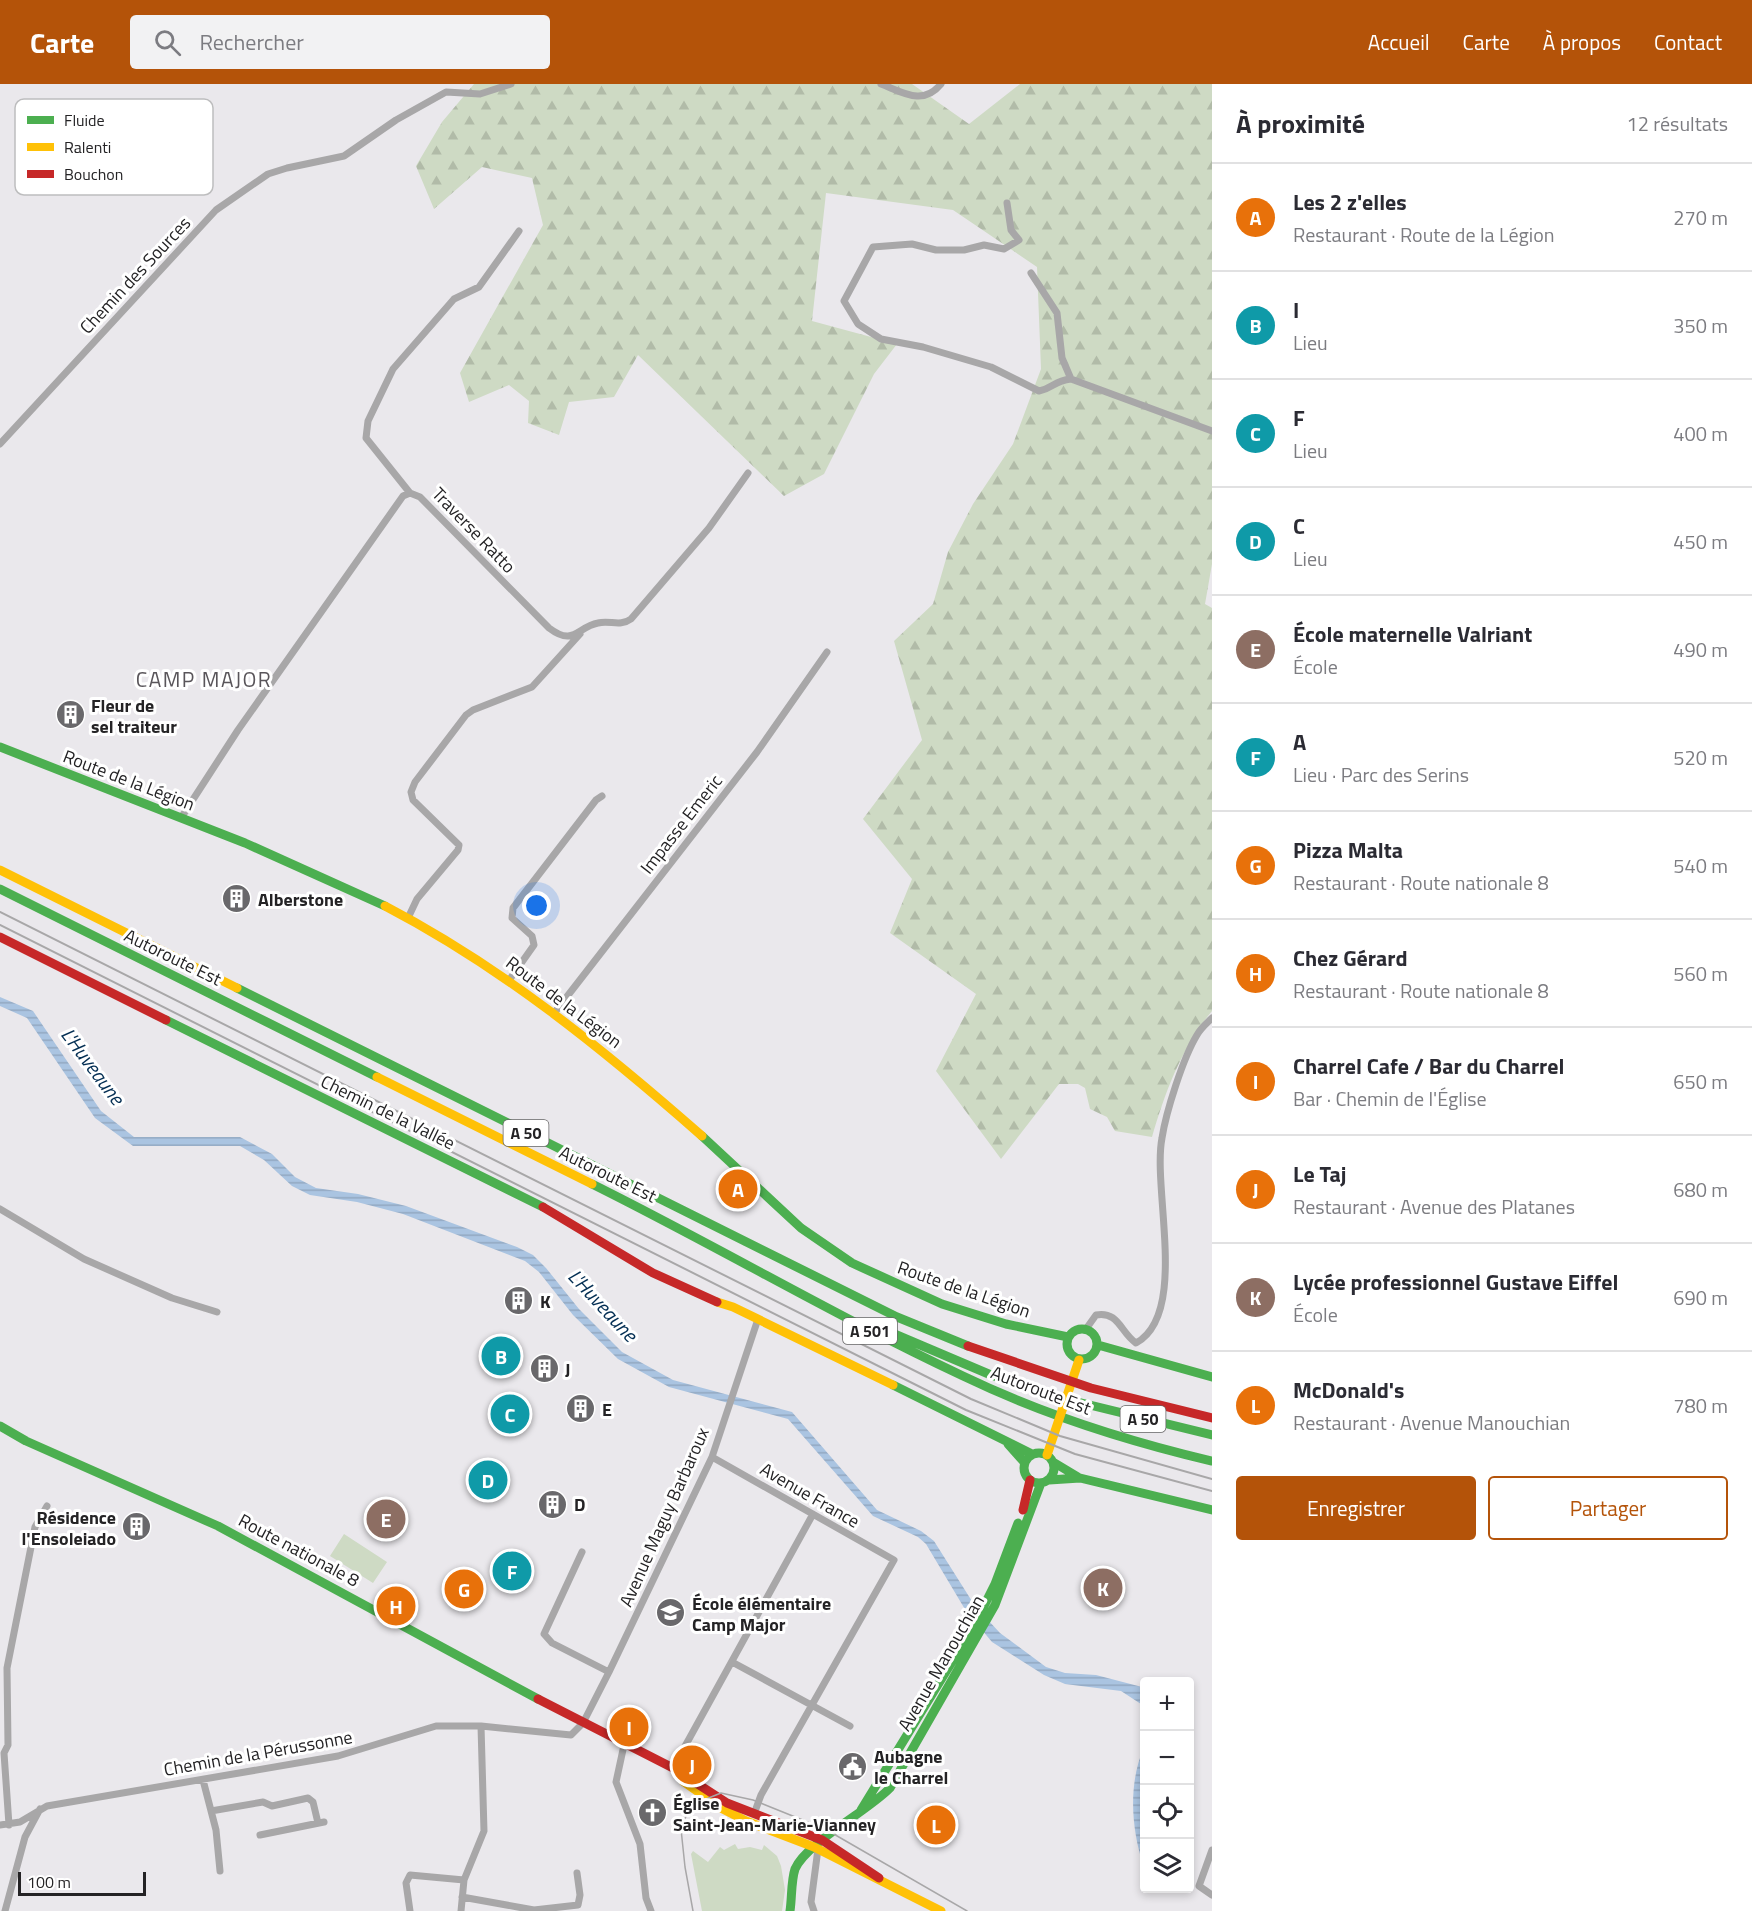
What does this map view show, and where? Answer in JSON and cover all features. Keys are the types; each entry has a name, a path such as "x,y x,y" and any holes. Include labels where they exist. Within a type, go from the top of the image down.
{"main road":[{"name":"Route de la Légion","path":"0,747 339,883 408,918 510,979 555,1012 727,1159 822,1244 892,1284 920,1296 1039,1332 1068,1337"},
{"name":"Autoroute Est","path":"0,870 858,1299 960,1344 1059,1380 1212,1418"},
{"name":"Autoroute Est","path":"0,889 695,1235 808,1299 915,1354 1052,1413 1133,1442 1212,1461"},
{"name":"Chemin de la Vallée","path":"0,937 547,1209 653,1273 705,1298 758,1318 1032,1454"},
{"name":"A 50","path":"695,1235 892,1333 991,1375 1075,1403 1212,1435"},
{"path":"1086,1329 1093,1333 1098,1345 1093,1356 1079,1359 1069,1352 1068,1337 1075,1330 1086,1329"},
{"path":"1098,1345 1212,1377"},
{"path":"1045,1482 1054,1468 1050,1458 1079,1359"},
{"name":"Route nationale 8","path":"0,1426 26,1441 218,1526 657,1762"},
{"path":"1006,1443 1025,1463"},
{"path":"1080,1478 1045,1482 1030,1480 1024,1472 1025,1463 1032,1454 1050,1458 1080,1478 1212,1510"},
{"name":"Avenue Manouchian","path":"1024,1517 1030,1480"},
{"name":"Avenue Manouchian","path":"790,1911 795,1870 818,1846 860,1811 877,1804 890,1788 992,1602 1024,1517 1045,1482"},
{"path":"657,1762 673,1768 727,1803 818,1846 941,1911"},
{"path":"657,1762 721,1808 746,1821 818,1846"}],"street":[{"name":"Chemin des Sources","path":"0,444 216,210 268,174 344,156 396,120 446,92 480,94 511,84"},
{"path":"881,84 917,98 933,93 941,84"},
{"path":"1007,203 1011,230 1020,240 1004,249 984,244 964,250 936,250 912,244 873,247 844,301 858,324 881,339 923,347 982,364 1039,391 1048,389 1056,381 1071,379 1212,431"},
{"path":"410,493 366,438 368,421 393,369 454,299 479,287 519,231"},
{"path":"1031,273 1057,313 1062,357 1071,379"},
{"path":"408,918 417,899 458,850 459,845 413,800 411,792 415,782 466,715 473,710 532,687 580,634 595,623 626,623 642,609 709,528 748,473"},
{"name":"Traverse Ratto","path":"181,818 238,730 403,496 410,493 420,497 549,628 564,636 580,634"},
{"name":"Impasse Emeric","path":"555,1012 757,752 827,652"},
{"path":"510,979 534,945 532,936 512,918 513,908 596,800 602,796"},
{"path":"1086,1329 1096,1315 1107,1313 1115,1317 1127,1337 1136,1343 1146,1338 1158,1315 1166,1286 1161,1140 1178,1084 1197,1034 1212,1018"},
{"path":"0,1209 84,1259 172,1299 217,1312"},
{"name":"Avenue Maguy Barbaroux","path":"579,1720 609,1672 712,1457 758,1318"},
{"name":"Avenue France","path":"712,1457 894,1560 812,1705"},
{"path":"0,1825 9,1826 4,1753 8,1745 7,1668 35,1527 47,1506"},
{"path":"673,1768 813,1514"},
{"path":"582,1552 544,1634 552,1643 609,1672"},
{"path":"732,1662 850,1726"},
{"path":"754,1814 761,1794 812,1705"},
{"name":"Chemin de la Pérussonne","path":"9,1826 40,1809 170,1784 338,1756 436,1726 481,1726 571,1735 579,1720"},
{"path":"461,1911 464,1880 484,1831 481,1726"},
{"path":"624,1745 616,1782 640,1844 646,1898 651,1911"},
{"path":"203,1780 216,1830 220,1870"},
{"path":"211,1811 263,1802 272,1806 308,1798 313,1802 321,1822 260,1835"},
{"path":"5,1911 25,1837 40,1809"},
{"path":"814,1911 811,1902 818,1846"},
{"path":"1212,1851 1199,1886 1212,1895"},
{"path":"462,1897 534,1910 578,1905 580,1895 577,1873"},
{"path":"410,1911 406,1883 411,1875 464,1880"},
{"path":"643,1911 646,1898"}],"green space":[{"path":"474,84 912,84 969,124 1020,84 1212,84 1212,564 1205,604 1212,608 1212,1011 1183,1055 1152,1137 1115,1131 1107,1117 1090,1109 1085,1088 1078,1084 1059,1084 1001,1159 936,1071 976,994 890,933 912,879 863,819 922,740 894,641 933,604 948,552 973,504 1013,444 1041,369 1037,267 953,210 826,193 812,321 897,344 874,374 824,474 784,496 638,355 614,397 569,402 559,435 528,423 529,401 509,385 469,402 460,373 543,225 532,178 482,167 434,209 416,166 442,122"},
{"path":"344,1534 387,1562 373,1583 330,1556"},
{"path":"735,1844 738,1849 750,1847 762,1850 764,1845 777,1856 785,1890 782,1911 702,1911 691,1854 693,1851 708,1862 720,1847 724,1850"}],"water":[{"path":"0,997 33,1011 101,1111 134,1137 240,1137 272,1154 295,1177 316,1188 358,1194 406,1206 517,1247 533,1255 546,1268 579,1309 622,1352 673,1380 792,1412 877,1510 921,1531 934,1541 975,1606 1000,1633 1046,1667 1065,1673 1096,1675 1140,1686 1140,1703 1121,1691 1065,1684 1044,1675 992,1642 966,1611 926,1544 918,1537 873,1516 788,1419 669,1387 618,1359 573,1315 539,1272 525,1261 403,1214 357,1202 310,1195 292,1186 264,1160 240,1146 133,1146 95,1118 27,1018 0,1006"},
{"path":"1140,1758 1140,1852 1133,1807 1135,1776"}],"tram line":[{"path":"693,1911 681,1829 685,1818 696,1803 721,1793 753,1800 825,1829 967,1911"}],"railway":[{"path":"0,912 971,1399 1060,1436 1212,1479"},
{"path":"0,925 966,1410 1075,1454 1212,1491"}],"traffic: fast":[{"path":"0,747 245,843 385,906"},
{"path":"0,889 377,1077"},
{"path":"237,988 897,1317 968,1346"},
{"path":"166,1020 543,1207"},
{"path":"702,1136 801,1228 852,1263 942,1304 1006,1324 1068,1337"},
{"path":"592,1184 869,1330 993,1390 1085,1425 1148,1445 1212,1461"},
{"path":"1082,1329 1093,1333 1097,1344 1093,1355 1082,1359 1071,1355 1067,1344 1071,1333 1082,1329"},
{"path":"892,1333 991,1375 1057,1397 1212,1435"},
{"path":"1098,1345 1212,1377"},
{"path":"893,1385 1032,1454"},
{"path":"0,1426 26,1441 218,1526 538,1699"},
{"path":"1008,1444 1025,1463"},
{"path":"1039,1453 1050,1457 1054,1468 1050,1479 1039,1483 1028,1479 1024,1468 1028,1457 1039,1453"},
{"path":"1053,1462 1078,1477"},
{"path":"1049,1480 1080,1478 1212,1510"},
{"path":"790,1911 795,1869 801,1859 824,1838 890,1788 995,1605 1041,1483"},
{"path":"861,1810 974,1626 995,1584 1018,1523"}],"traffic: slow":[{"path":"0,870 237,988"},
{"path":"385,906 470,955 550,1011 702,1136"},
{"path":"377,1077 592,1184"},
{"path":"717,1302 733,1307 893,1385"},
{"path":"1047,1455 1079,1360"},
{"path":"683,1781 721,1808 746,1821 814,1847 941,1911"}],"traffic: jam":[{"path":"0,937 166,1020"},
{"path":"543,1207 653,1273 717,1302"},
{"path":"968,1346 1091,1388 1212,1418"},
{"path":"1023,1510 1030,1480"},
{"path":"538,1699 673,1768 727,1803 822,1840 879,1878"}],"place":[{"name":"Fleur de sel traiteur","path":"70,715"},
{"name":"Alberstone","path":"237,899"},
{"name":"Les 2 z'elles","path":"738,1189"},
{"name":"K","path":"519,1301"},
{"name":"I","path":"501,1356"},
{"name":"J","path":"544,1369"},
{"name":"E","path":"581,1409"},
{"name":"F","path":"510,1414"},
{"name":"C","path":"488,1480"},
{"name":"D","path":"553,1504"},
{"name":"École maternelle Valriant","path":"386,1519"},
{"name":"Résidence l'Ensoleiado","path":"137,1527"},
{"name":"A","path":"512,1571"},
{"name":"Lycée professionnel Gustave Eiffel","path":"1103,1588"},
{"name":"Pizza Malta","path":"464,1589"},
{"name":"Chez Gérard","path":"396,1606"},
{"name":"École élémentaire Camp Major","path":"671,1613"},
{"name":"Charrel Cafe / Bar du Charrel","path":"629,1727"},
{"name":"Le Taj","path":"692,1765"},
{"name":"Aubagne le Charrel","path":"853,1766"},
{"name":"Église Saint-Jean-Marie-Vianney","path":"652,1813"},
{"name":"McDonald's","path":"936,1825"}],"district":[{"name":"CAMP MAJOR","path":"204,679"}],"water label":[{"name":"L'Huveaune","path":"93,1066"},
{"name":"L'Huveaune","path":"603,1305"}]}
